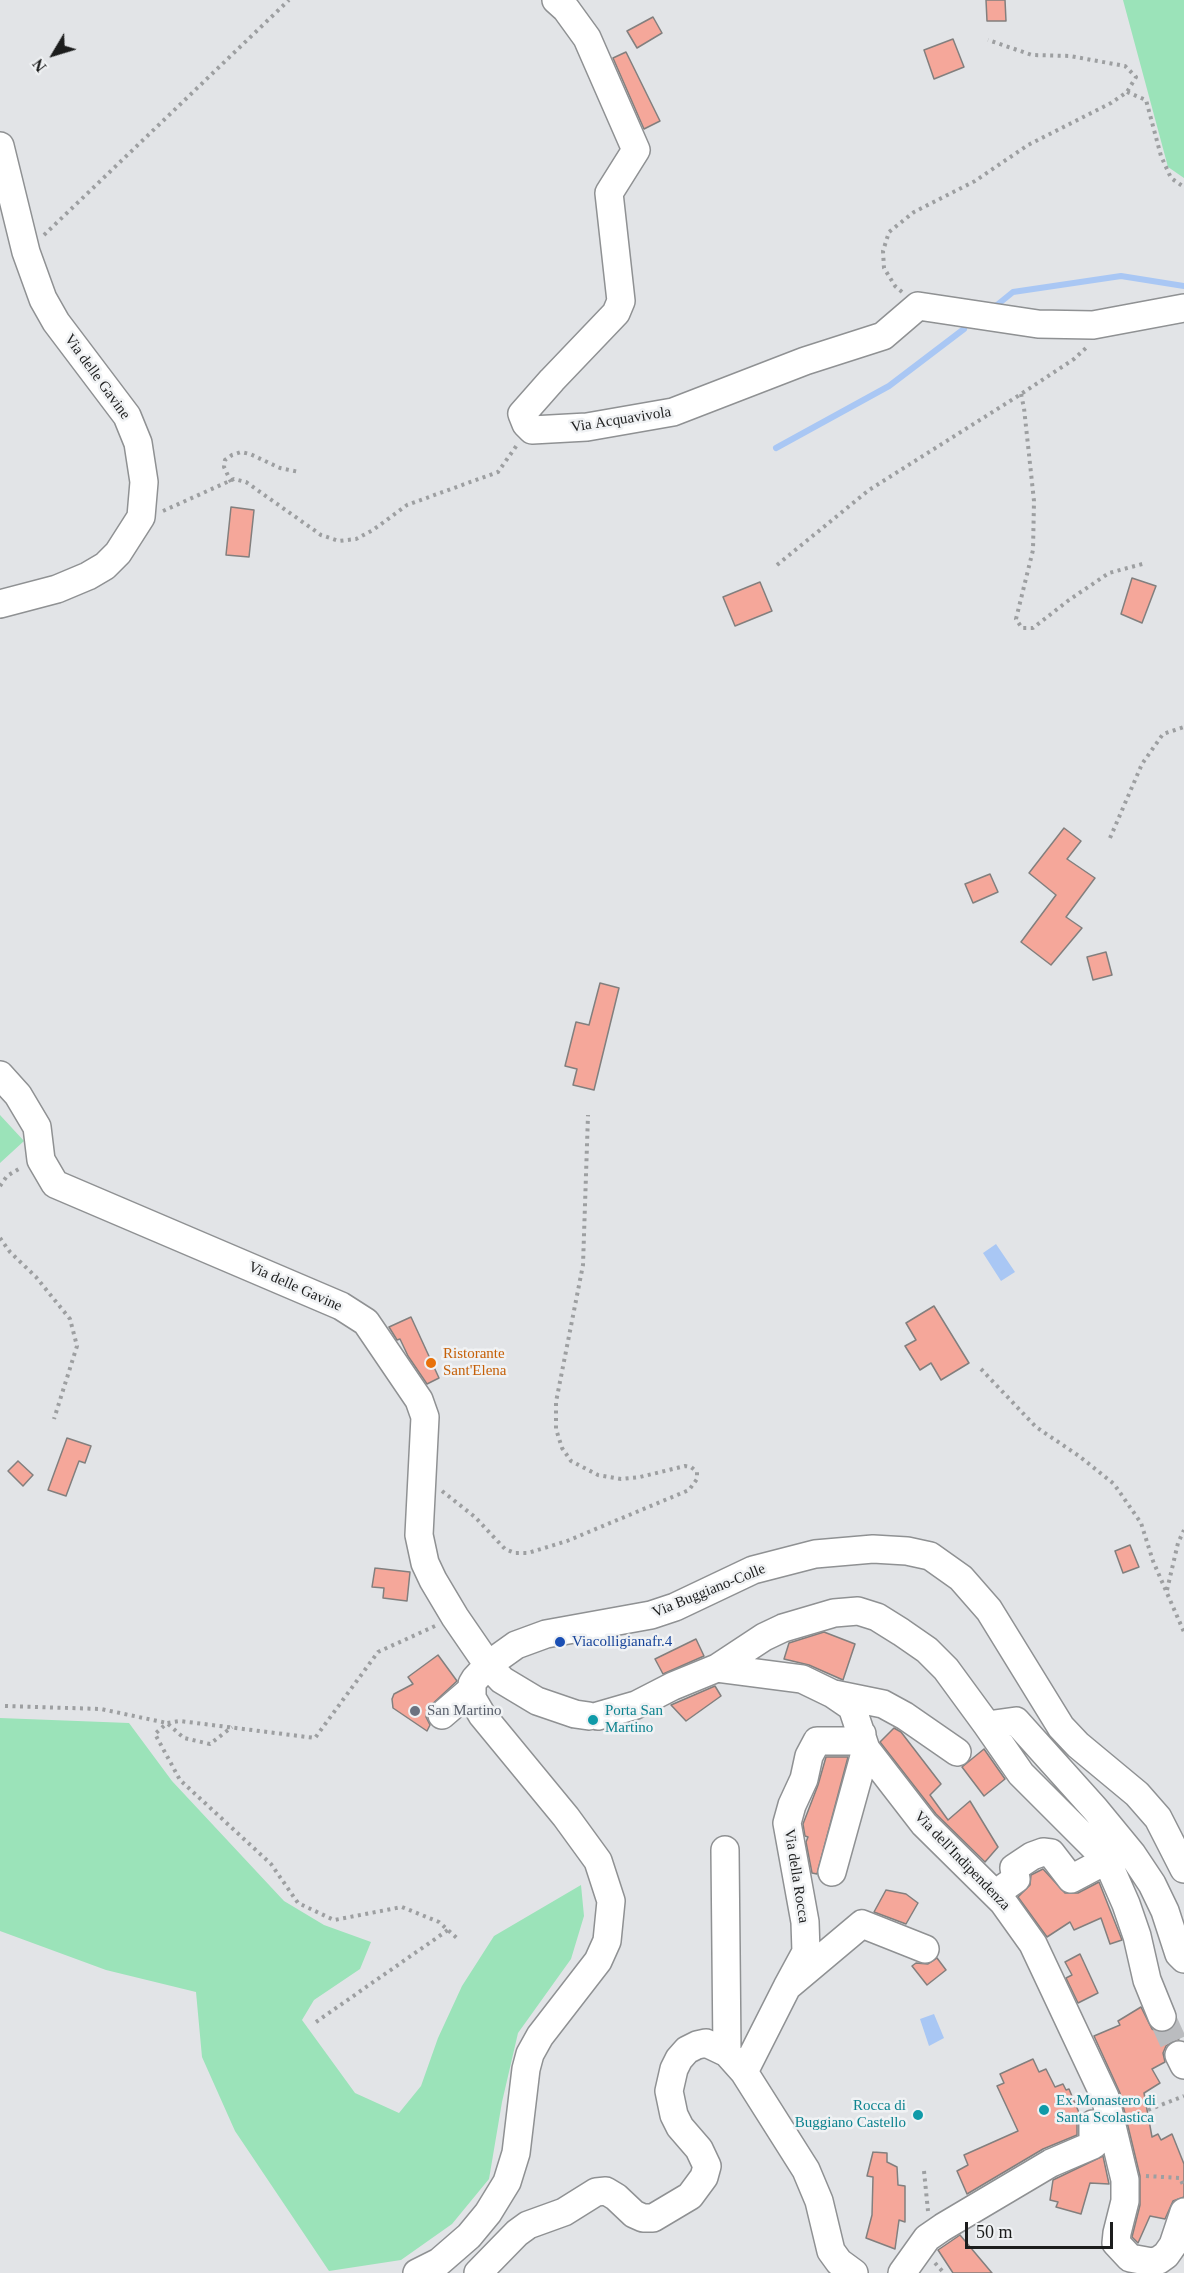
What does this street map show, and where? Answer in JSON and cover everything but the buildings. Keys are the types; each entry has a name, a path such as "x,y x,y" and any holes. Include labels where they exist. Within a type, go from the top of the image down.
{"street":[{"path":"529,428 522,414 616,313 621,301 609,193 636,150 587,38 566,9 556,0"},
{"name":"Via delle Gavine","path":"0,146 26,252 43,299 56,322 127,416 138,443 144,482 141,517 118,553 96,571 57,589 0,604"},
{"path":"918,306 1038,324 1093,325 1184,308"},
{"name":"Via Acquavivola","path":"529,428 541,431 587,428 673,412 805,361 883,336 918,306"},
{"name":"Via delle Gavine","path":"0,1075 18,1095 37,1127 41,1160 56,1184 342,1306 366,1322 419,1400 425,1417 419,1535 425,1563 455,1617 488,1665"},
{"name":"Via Buggiano-Colle","path":"442,1715 471,1690 475,1679 488,1665 528,1639 651,1615 675,1607 753,1570 783,1561 815,1554 873,1549 908,1551 930,1557 961,1578 989,1610 1061,1727 1078,1745 1137,1794 1158,1818 1184,1869"},
{"path":"717,1668 751,1644 783,1629 834,1613 858,1611 877,1617 927,1650 946,1669 1021,1774 1105,1861 1126,1904 1137,1936 1146,1980 1162,2017"},
{"name":"Via dell'Indipendenza","path":"488,1665 502,1680 537,1701 575,1714 593,1716 636,1705 705,1671 717,1668 802,1679 852,1707 864,1742 924,1824 994,1894 1020,1924 1033,1944 1105,2097 1125,2180 1125,2201 1116,2243 1130,2258 1152,2262 1159,2260 1173,2245 1184,2212"},
{"path":"424,2272 469,2236 488,2213 507,2182 516,2153 526,2069 530,2054 540,2036 598,1961 607,1941 610,1922 611,1901 598,1861 566,1817 482,1715 472,1698 471,1690"},
{"path":"832,1694 883,1704 905,1716 957,1752"},
{"path":"987,1725 1016,1721 1108,1824 1152,1884 1165,1911 1179,1954 1184,1959"},
{"name":"Via della Rocca","path":"736,2063 787,1987 806,1952 805,1922 787,1823 792,1805 804,1779 809,1756 817,1741 864,1742"},
{"path":"832,1872 864,1742"},
{"path":"725,1850 736,2063"},
{"path":"994,1894 1016,1879 1014,1868 1032,1856 1043,1852 1051,1853 1071,1879 1105,1861"},
{"name":"Via della Rocca","path":"787,1987 862,1924 925,1949"},
{"path":"478,2273 517,2233 528,2225 564,2212 596,2192 606,2191 634,2214 643,2218 653,2218 690,2196 704,2177 706,2166 699,2149 680,2127 674,2115 669,2091 679,2059 687,2050 706,2043 736,2063 806,2170 819,2201 831,2251 839,2262 854,2273"},
{"path":"902,2273 925,2242 1051,2163 1093,2145 1093,2124"}],"path":[{"path":"26,252 289,0"},
{"path":"918,306 895,286 884,268 883,251 889,231 914,212 975,182 1028,145 1111,103 1127,92 1136,77 1125,66 1070,56 1032,55 988,40"},
{"path":"1127,92 1146,100 1161,156 1171,178 1184,187"},
{"path":"777,565 869,490 1074,359 1113,322"},
{"path":"1021,394 1034,501 1033,550 1016,619 1022,628 1033,628 1109,573 1146,563"},
{"path":"141,517 169,509 234,479 246,482 321,535 339,541 356,539 373,530 407,505 498,472 529,428"},
{"path":"231,482 224,467 225,460 240,452 258,457 280,468 299,472"},
{"path":"1110,838 1142,764 1163,734 1184,727"},
{"path":"423,1490 437,1488 449,1495 475,1517 505,1549 515,1553 528,1553 567,1541 689,1490 697,1479 697,1472 685,1466 640,1478 621,1479 598,1475 571,1461 562,1448 556,1429 556,1402 583,1265 588,1115"},
{"path":"0,1177 8,1176"},
{"path":"0,1238 70,1319 77,1346 54,1419"},
{"path":"981,1369 1036,1427 1079,1456 1114,1484 1141,1522 1153,1561 1184,1632"},
{"path":"1167,1590 1178,1543 1184,1530"},
{"path":"5,1706 101,1709 167,1723 180,1721 315,1738 378,1652 455,1617"},
{"path":"167,1723 184,1738 210,1744 233,1727"},
{"path":"167,1723 155,1734 180,1780 271,1864 298,1903 334,1920 402,1907 440,1922 458,1939"},
{"path":"316,2022 448,1930"},
{"path":"1148,2110 1184,2096"},
{"path":"924,2171 925,2242"},
{"path":"1125,2180 1151,2175 1180,2178 1184,2187"}],"green space":[{"path":"1123,0 1184,0 1184,178 1168,167"},
{"path":"0,1115 24,1141 0,1163"},
{"path":"0,1718 129,1723 172,1781 284,1901 324,1925 371,1942 360,1969 314,2000 302,2020 355,2093 399,2113 421,2086 438,2038 462,1986 494,1936 581,1885 584,1916 571,1959 518,2033 502,2102 489,2179 452,2224 401,2260 329,2271 235,2131 202,2057 196,1992 106,1970 0,1931"}],"water":[{"path":"996,1244 1015,1272 1001,1281 983,1253"},
{"path":"934,2014 944,2038 929,2046 920,2019"}],"waterway":[{"path":"997,305 1013,292 1121,276 1184,286"},
{"path":"776,448 889,386 964,329"}],"tunnel":[{"path":"1162,2017 1179,2055"}],"place":[{"name":"Ristorante Sant'Elena","path":"431,1363"},
{"name":"Viacolligianafr.4","path":"560,1642"},
{"name":"San Martino","path":"415,1711"},
{"name":"Porta San Martino","path":"593,1720"},
{"name":"Ex Monastero di Santa Scolastica","path":"1044,2110"},
{"name":"Rocca di Buggiano Castello","path":"918,2115"}]}
